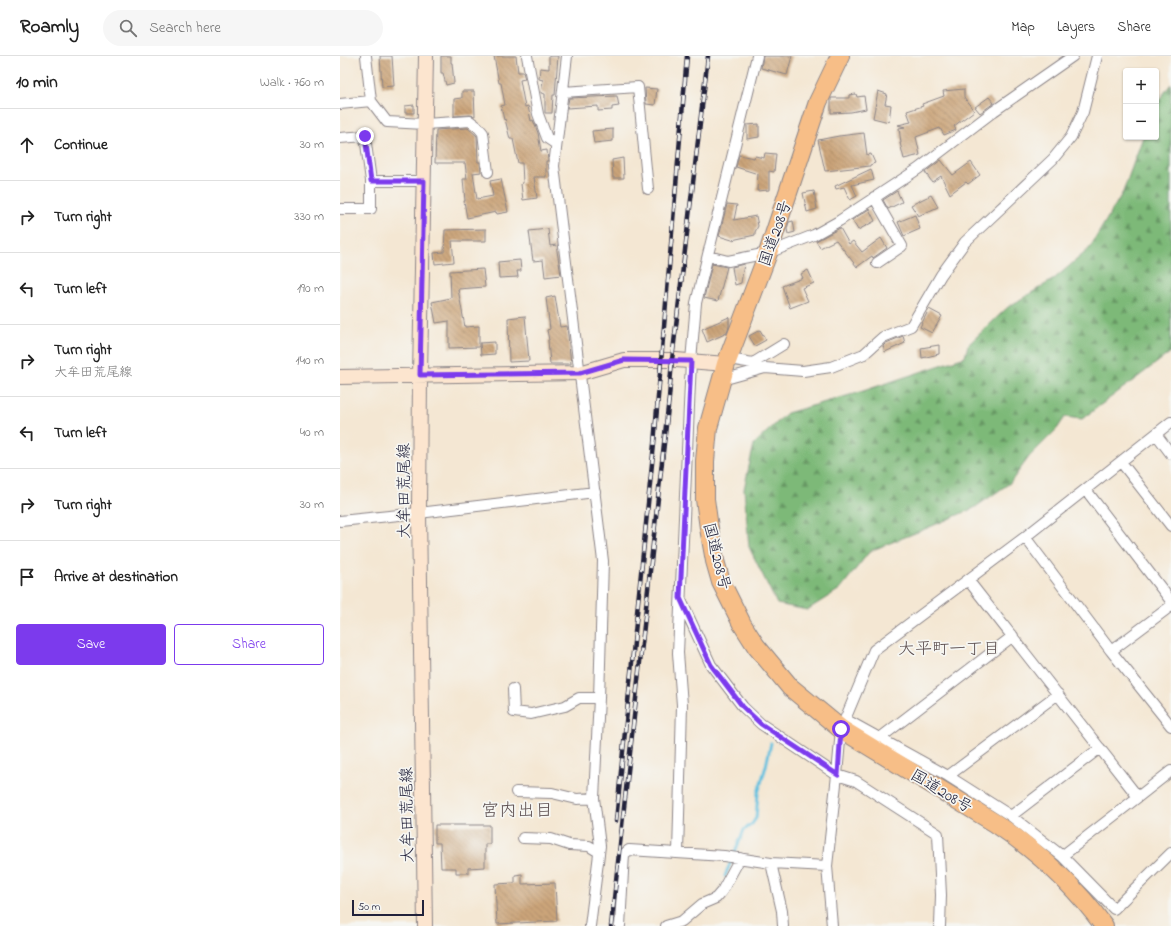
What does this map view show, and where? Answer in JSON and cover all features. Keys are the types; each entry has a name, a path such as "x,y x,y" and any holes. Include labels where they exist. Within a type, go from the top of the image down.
{"highway":[{"name":"国道208号","path":"840,56 818,102 768,253 726,368 708,428 705,468 705,499 709,528 721,582 742,624 756,646 790,687 843,724 1016,837 1070,884 1104,926"}],"main road":[{"name":"大牟田荒尾線","path":"425,926 419,513 426,56"},
{"path":"340,377 580,373 624,360 691,361 726,368"}],"street":[{"path":"366,56 371,101 387,122 425,124 470,121 484,133 488,172"},
{"path":"528,56 538,114 547,138 556,144"},
{"path":"567,56 554,166 603,561 599,698 594,798 600,846 590,926"},
{"path":"678,853 682,705 678,653 691,361 696,303 757,56"},
{"path":"708,256 728,261 768,253 814,235 839,221 918,169 994,111 1073,56"},
{"path":"726,368 765,368 803,371 831,367 864,354 883,337 912,326 940,275 965,242 1053,159 1071,137 1083,112 1097,56"},
{"path":"563,92 638,87 648,189"},
{"path":"340,104 371,101"},
{"path":"340,138 365,136 371,181 371,208 340,209"},
{"path":"371,181 424,181"},
{"path":"874,197 902,246 877,263"},
{"path":"726,368 753,363 784,344"},
{"path":"832,926 827,866 843,724 874,650 1025,537 1171,422"},
{"path":"1156,434 1171,454"},
{"path":"1121,462 1171,526"},
{"path":"1086,490 1171,602"},
{"path":"340,521 595,492"},
{"path":"1025,537 1111,651 1171,726"},
{"path":"968,580 1138,798"},
{"path":"680,598 711,665 743,707 761,724 838,775 856,781 938,834 941,895 940,926"},
{"path":"1111,651 1171,606"},
{"path":"880,738 1013,636"},
{"path":"513,689 514,712 531,714 565,706 579,698 599,698"},
{"path":"948,776 1058,694"},
{"path":"843,724 880,738 948,776 1011,816 1062,856 1114,909 1171,853"},
{"path":"1011,816 1100,748"},
{"path":"1062,856 1171,771"},
{"path":"516,792 552,793 577,799 594,798"},
{"path":"523,838 551,839 569,845 588,846 599,852"},
{"path":"620,926 624,854 629,850 724,856 771,863 827,866"},
{"path":"666,926 682,921 702,904 716,898 722,891 740,858"},
{"path":"771,863 782,911 783,926"}],"green space":[{"path":"1171,84 1171,352 1082,419 1065,417 1057,429 1029,457 1010,483 974,508 870,551 840,589 807,610 777,604 749,547 744,489 754,444 787,413 857,393 965,357 968,345 1008,307 1054,279 1089,249 1123,192 1142,140 1159,140 1159,100"}],"building":[{"path":"380,56 392,56 394,86 382,87"},
{"path":"441,56 451,56 454,83 446,85 443,73 441,73"},
{"path":"494,56 516,56 518,72 523,72 525,79 520,80 525,107 528,106 531,121 533,120 538,133 541,151 547,150 548,161 546,161 546,177 534,177 537,198 523,200 521,184 523,183 522,163 518,163 513,139 510,139 505,119 504,120 501,106 505,105"},
{"path":"549,56 558,56 552,113 545,113 545,94 541,93 543,80 539,79 540,68 549,69"},
{"path":"763,56 792,56 787,75 761,68"},
{"path":"645,88 657,89 655,105 646,104"},
{"path":"964,89 964,97 974,111 954,126 956,130 944,135 940,128 916,137 920,155 904,159 900,143 899,128 905,127 898,125 911,122 907,111 923,106 922,104 944,96 943,91"},
{"path":"462,91 474,91 475,116 454,116 454,99 462,98"},
{"path":"878,91 887,94 885,104 891,105 889,122 873,118"},
{"path":"856,94 857,97 864,96 866,109 851,112 831,113 831,98 849,98 849,95"},
{"path":"617,96 619,106 612,107 612,110 598,111 598,106 567,108 569,98"},
{"path":"989,97 994,103 980,113 975,107"},
{"path":"414,105 414,113 405,113 405,106"},
{"path":"759,124 759,137 747,139 747,125"},
{"path":"468,128 477,136 478,162 480,162 481,172 473,173 477,199 493,196 490,181 501,179 508,212 497,214 496,212 467,218 464,201 463,179 467,179 465,163 435,163 436,130"},
{"path":"613,129 613,141 594,143 592,131"},
{"path":"864,133 867,155 871,154 875,163 870,166 825,171 818,140"},
{"path":"765,153 776,154 774,172 769,171 769,190 757,191 758,174 736,167 739,155 764,158"},
{"path":"623,158 624,178 613,178 612,160"},
{"path":"941,160 953,175 971,162 980,175 968,184 966,182 950,194 941,176 932,182 925,172"},
{"path":"871,169 874,180 852,185 857,196 850,200 844,187 836,189 835,186"},
{"path":"814,191 817,209 807,212 803,193"},
{"path":"897,191 902,202 888,209 883,200"},
{"path":"931,195 938,207 918,216 911,205"},
{"path":"727,204 737,205 734,220 756,216 758,226 755,235 732,240 719,236"},
{"path":"869,209 875,221 858,230 852,220"},
{"path":"915,215 920,229 904,236 898,222"},
{"path":"793,221 795,232 788,234 787,229 789,222"},
{"path":"840,228 849,244 853,241 862,252 881,238 887,248 873,258 872,256 857,267 836,240 820,248 816,241"},
{"path":"486,229 486,241 452,241 454,262 435,264 434,253 444,252 445,230"},
{"path":"548,229 550,246 556,245 561,275 545,277 543,260 533,261 529,231"},
{"path":"520,260 521,271 517,271 518,277 499,278 498,262"},
{"path":"712,264 727,267 718,301 704,298"},
{"path":"744,264 741,283 735,285 732,267"},
{"path":"483,269 485,287 458,289 465,327 479,326 479,347 449,348 449,321 436,323 432,302 451,298 450,271"},
{"path":"808,270 814,283 802,288 808,301 790,308 782,286 803,278 801,274"},
{"path":"555,296 560,327 567,326 571,364 550,364 547,330 550,329 546,298"},
{"path":"929,309 942,316 932,333 920,327"},
{"path":"525,316 529,361 509,362 508,318"},
{"path":"729,317 729,327 727,333 707,342 702,329"},
{"path":"760,330 766,340 755,346 749,336"},
{"path":"903,336 905,343 885,352 883,346 886,343"},
{"path":"495,342 495,354 481,355 480,343"},
{"path":"939,345 939,354 922,358 921,348"},
{"path":"435,825 490,825 490,844 485,844 485,867 468,868 468,873 456,873 456,868 441,868 440,843 435,843"},
{"path":"522,874 522,884 555,883 557,921 497,924 495,884 515,883 515,875"}],"waterway":[{"path":"725,876 744,830 752,824 756,818 758,793 771,743"}],"railway":[{"path":"616,821 654,444 687,56"},
{"path":"611,926 672,360 708,56"}],"district":[{"name":"大平町一丁目","path":"949,648"},
{"name":"宮内出目","path":"517,810"}],"route":[{"path":"365,136 371,181 424,181 420,375 580,373 624,360 691,361 680,598 711,665 743,707 761,724 838,775 841,729"}]}
